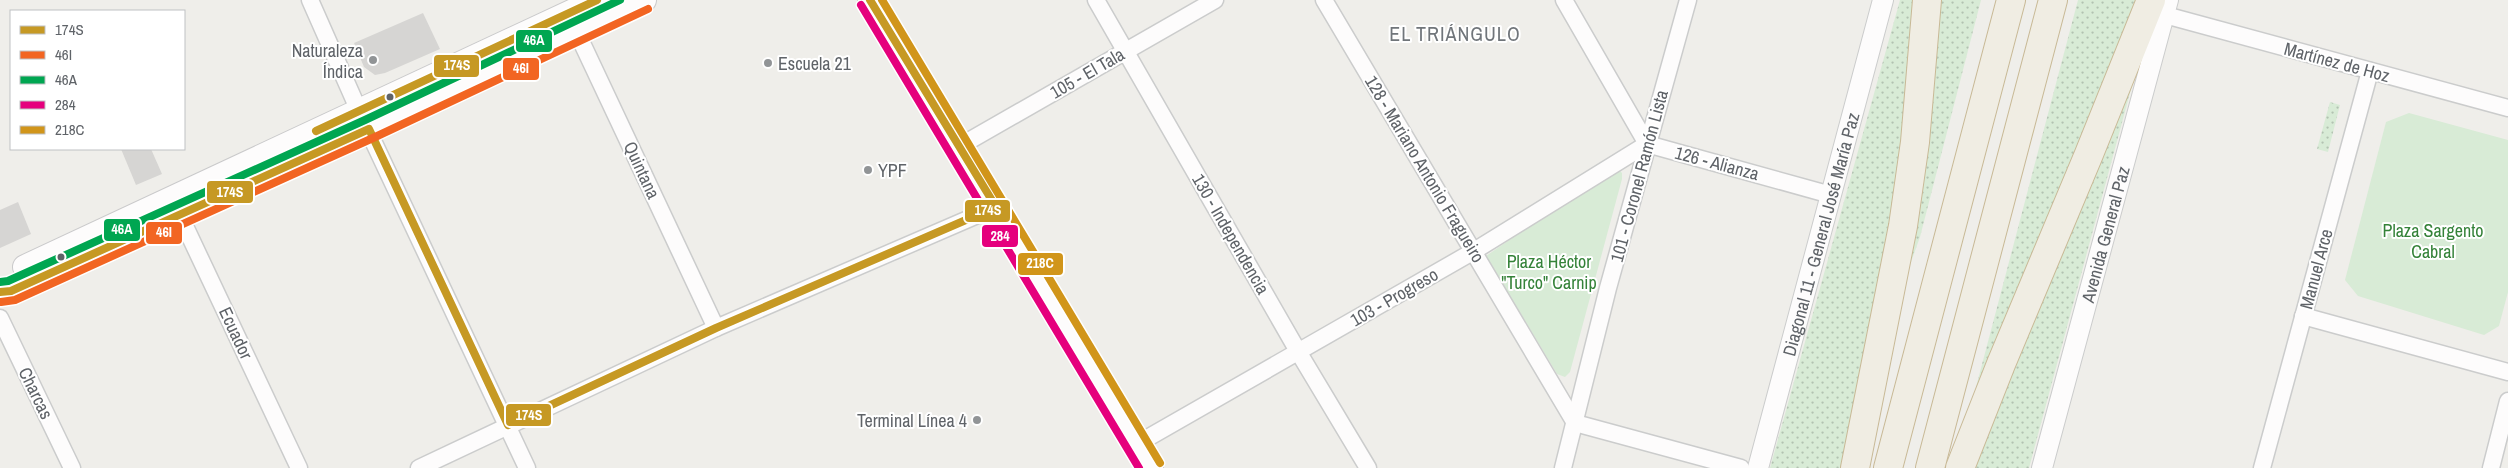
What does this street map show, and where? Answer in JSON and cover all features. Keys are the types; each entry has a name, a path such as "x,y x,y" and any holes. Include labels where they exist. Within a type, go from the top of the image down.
{"highway":[{"path":"1855,468 1903,226 1915,142 1927,0"},
{"path":"1888,468 2011,0"},
{"path":"1930,468 2053,0"},
{"path":"1960,468 2000,364 2089,154 2162,5"}],"main road":[{"path":"572,22 597,0"},
{"path":"0,282 5,277 176,206 572,22 644,0"},
{"path":"870,0 960,146 1151,468"},
{"path":"0,292 11,291 176,206"}],"street":[{"path":"310,0 364,120 528,468"},
{"name":"130 - Independencia","path":"1096,0 1299,353 1368,468"},
{"name":"105 - El Tala","path":"960,146 1215,0"},
{"name":"128 - Mariano Antonio Fragueiro","path":"1324,0 1575,423"},
{"path":"1564,0 1647,144"},
{"name":"101 - Coronel Ramón Lista","path":"1563,468 1647,144 1688,0"},
{"name":"Diagonal 11 - General José María Paz","path":"1758,468 1883,0"},
{"name":"Martínez de Hoz","path":"2162,5 2370,71 2508,108"},
{"name":"Avenida General Paz","path":"2042,468 2162,5"},
{"name":"Quintana","path":"572,22 716,328"},
{"name":"Manuel Arce","path":"2262,468 2370,71"},
{"name":"103 - Progreso","path":"1137,444 1299,353 1474,251 1647,144"},
{"name":"126 - Alianza","path":"1647,144 1831,194"},
{"name":"Ecuador","path":"176,206 299,468"},
{"path":"419,468 716,328 996,207"},
{"path":"2303,316 2508,372"},
{"name":"Charcas","path":"0,318 72,468"},
{"path":"2491,468 2508,401"},
{"path":"1575,423 1742,468"}],"green space":[{"path":"1900,0 1915,0 1907,119 1893,232 1843,468 1770,468"},
{"path":"1935,0 1981,0 1920,237 1911,262"},
{"path":"2078,0 2141,0 1979,393 1975,391"},
{"path":"2134,78 2029,468 1972,468"},
{"path":"2330,102 2340,105 2328,152 2317,149"},
{"name":"Plaza Sargento Cabral","path":"2409,113 2508,140 2508,292 2499,326 2484,335 2358,296 2345,280 2386,122"},
{"name":"Plaza Héctor \"Turco\" Carnip","path":"1619,170 1622,173 1622,179 1570,372 1565,377 1557,374 1486,256 1610,171"}],"building":[{"path":"423,13 440,49 385,73 375,75 364,67 354,43"},
{"path":"121,150 151,150 162,174 136,185"},
{"path":"18,202 31,234 0,248 0,210"}],"transit line":[{"name":"174S","path":"316,131 597,0"},
{"name":"46A","path":"0,282 8,281 365,120 620,0"},
{"name":"174S","path":"0,292 11,291 369,129 508,425 716,328 996,207 870,0"},
{"name":"218C","path":"882,0 1160,463"},
{"name":"284","path":"861,5 1139,468"},
{"name":"46I","path":"1,302 15,300 373,138 648,9"}],"place":[{"name":"Naturaleza Índica","path":"373,60"},
{"name":"Escuela 21","path":"768,63"},
{"name":"YPF","path":"868,170"},
{"name":"Terminal Línea 4","path":"977,420"}],"district":[{"name":"EL TRIÁNGULO","path":"1455,33"}]}
